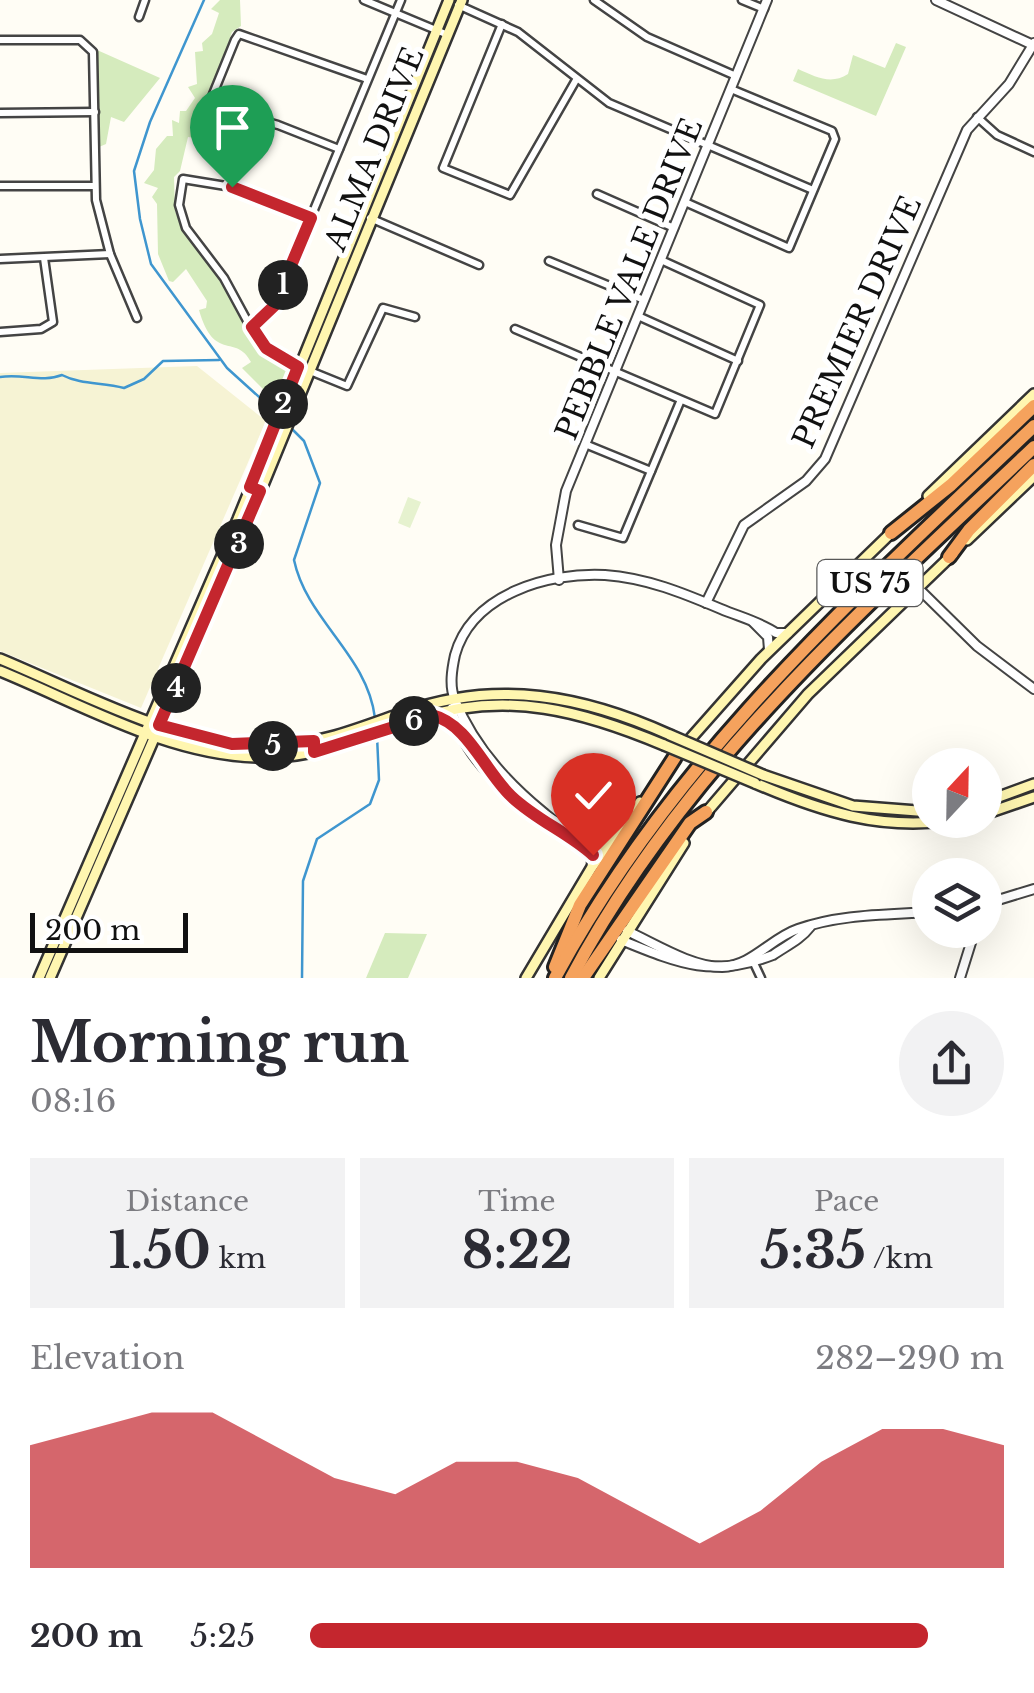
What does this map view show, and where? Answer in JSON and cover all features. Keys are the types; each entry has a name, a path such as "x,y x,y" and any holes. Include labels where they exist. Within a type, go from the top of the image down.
{"highway":[{"path":"891,533 951,485 1034,406"},
{"name":"US 75","path":"553,978 628,857 734,721 1034,426"},
{"name":"US 75","path":"571,978 651,849 726,751 808,663 1034,447"},
{"path":"950,558 978,520 1034,465"},
{"path":"553,978 561,944 580,905 675,757"},
{"path":"582,978 690,823 706,812"}],"main road":[{"name":"ALMA DRIVE","path":"255,489 272,428 449,1"},
{"name":"ALMA DRIVE","path":"39,978 64,932 294,407 460,3"},
{"path":"526,978 592,867 675,757 768,652 1034,394"},
{"path":"599,978 706,812 808,694 1034,476"},
{"path":"0,658 194,748 240,756 359,742 456,709 512,704 564,709 667,740"},
{"path":"0,671 152,727"},
{"path":"314,747 454,698 514,694 562,698 612,710 667,740 828,812 912,823"},
{"path":"432,715 458,726"},
{"path":"759,779 834,802 912,812"},
{"path":"1002,796 1034,784"},
{"path":"1002,808 1034,797"},
{"path":"902,812 903,824"},
{"name":"ALMA DRIVE","path":"50,978 64,932"}],"street":[{"path":"139,17 144,0"},
{"path":"364,0 448,35"},
{"path":"252,327 274,306 401,0"},
{"path":"594,0 646,38 736,76"},
{"path":"742,0 766,4"},
{"path":"939,0 1034,44"},
{"path":"449,1 502,24 612,104 813,190"},
{"name":"PEBBLE VALE DRIVE","path":"560,580 559,521 585,444 766,4"},
{"path":"502,24 443,168 510,196 576,80"},
{"path":"339,150 261,119 215,107 211,99 240,34 368,80"},
{"path":"0,40 85,42 94,57 95,186 110,254 137,318"},
{"name":"PREMIER DRIVE","path":"706,603 744,525 806,481 826,459 890,300 976,116 1009,84 1034,44"},
{"path":"685,202 789,248 813,190 835,134 730,89"},
{"path":"0,113 95,112"},
{"path":"976,116 997,135 1034,152"},
{"path":"311,218 232,187 184,178 180,205 186,228 224,278 266,348 298,367 347,386 383,308 415,317"},
{"path":"0,186 95,186"},
{"path":"598,194 674,228"},
{"path":"361,215 478,265"},
{"path":"0,259 110,254"},
{"path":"0,332 41,330 54,322 44,258"},
{"path":"515,330 715,414 760,306 661,260"},
{"path":"549,261 644,300"},
{"path":"638,316 738,361"},
{"path":"578,525 623,538 680,402"},
{"path":"585,444 651,472"},
{"path":"592,867 591,853 551,824 492,769 458,726 454,698 456,652 478,614 502,596 592,575 637,579 706,603 776,634 788,633"},
{"path":"918,588 977,646 1034,689"},
{"path":"753,622 771,641 768,652"},
{"path":"456,709 492,769"},
{"path":"551,824 591,843 609,843"},
{"path":"1002,898 1034,888"},
{"path":"624,935 727,976 810,927 864,915 912,913"},
{"path":"960,978 969,948"},
{"path":"753,962 761,978"}],"shaded area":[{"path":"197,366 266,421 141,708 0,651 0,373"}],"green space":[{"path":"220,0 240,0 241,26 232,32 196,138 188,137 180,171 174,177 175,211 183,231 221,281 253,340 287,367 283,386 273,383 268,394 242,368 251,362 245,354 211,336 199,310 206,308 207,301 186,269 173,282 169,281 158,254 157,204 152,197 158,188 144,183 154,170 156,149 167,136 173,136 172,120 179,123 180,111 186,111 195,98 188,87 197,84 195,52 203,51 202,43 212,34 219,13 211,9"},
{"path":"896,43 906,47 876,116 793,81 798,69 823,79 842,77 848,74 853,55 885,68"},
{"path":"97,50 160,78 124,122 111,117 106,144 99,147"},
{"path":"408,497 421,502 410,528 398,523"},
{"path":"385,933 427,934 408,978 366,978"}],"waterway":[{"path":"204,0 150,122 134,171 140,219 151,264 227,368 279,415"},
{"path":"0,377 62,375 124,388 144,379 163,361 219,360"},
{"path":"291,428 304,441 320,483 294,560 311,601 361,675 375,718"},
{"path":"302,978 303,881 317,839 370,804 379,780 377,736"}],"route":[{"path":"232,187 311,218 274,306 252,327 266,348 298,367 250,487 260,491 159,725 203,740 232,744 274,746 314,741 314,752 359,742 432,715 450,720 509,794 593,855"}]}
